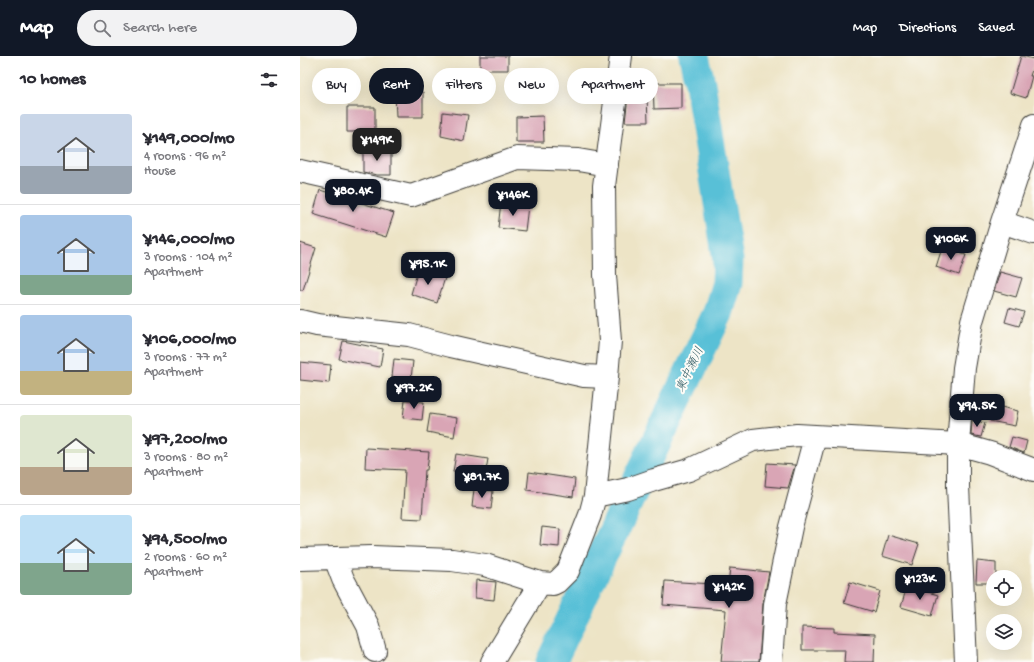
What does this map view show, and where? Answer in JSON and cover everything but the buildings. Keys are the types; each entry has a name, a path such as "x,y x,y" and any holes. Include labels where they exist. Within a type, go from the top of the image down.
{"street":[{"path":"300,559 386,557 452,560 485,565 540,583 552,584 557,582 568,571 590,515 595,496 610,341 605,275 604,186 621,56"},
{"path":"966,662 958,486 958,444 964,368 972,321 1002,222 1034,125"},
{"path":"300,171 411,196 517,158 578,160 607,165"},
{"path":"1002,222 1034,233"},
{"path":"300,320 317,325 409,335 584,376 607,377"},
{"path":"595,496 634,487 689,470 753,440 797,435 958,444 990,453 1034,470"},
{"path":"771,662 775,604 791,527 815,437"},
{"path":"335,558 343,579 368,626 375,652"},
{"path":"492,662 540,583"}],"waterway":[{"name":"東中瀬川","path":"551,662 718,313 727,283 728,260 700,83 694,56"}]}
